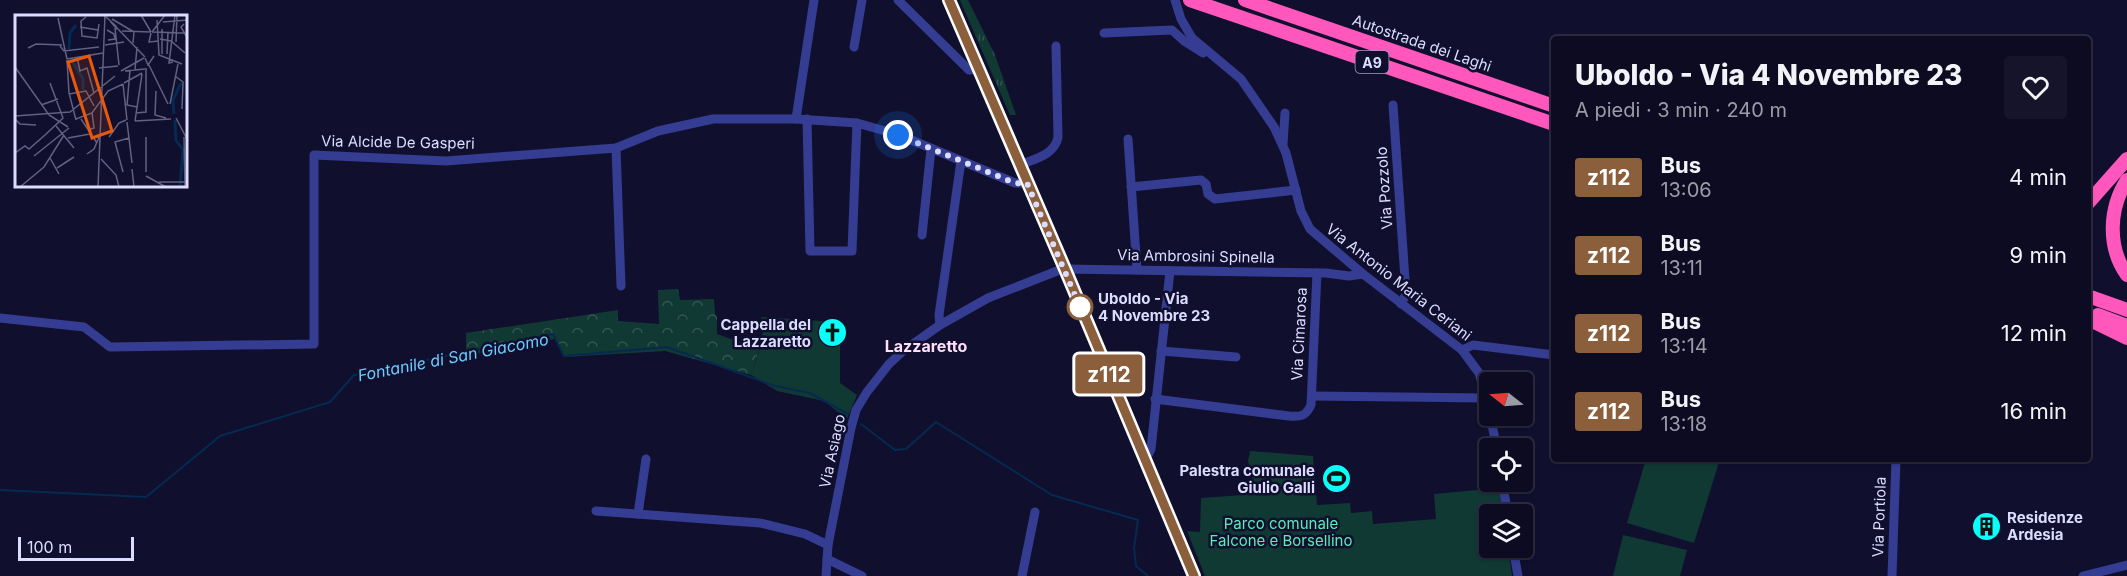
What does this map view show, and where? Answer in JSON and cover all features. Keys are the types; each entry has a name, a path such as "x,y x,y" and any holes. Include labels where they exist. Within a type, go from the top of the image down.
{"highway":[{"name":"A9","path":"1190,0 1551,123"},
{"name":"Autostrada dei Laghi","path":"1245,0 1551,105"},
{"path":"2091,200 2127,159"},
{"path":"2127,180 2119,193 2112,228 2115,250 2127,275"},
{"path":"2091,297 2127,310"},
{"path":"2091,312 2127,326"},
{"path":"2091,320 2127,338"}],"main road":[{"path":"949,0 1194,576"}],"street":[{"path":"796,119 814,0"},
{"path":"854,47 862,0"},
{"path":"898,0 969,70 978,69"},
{"name":"Via Antonio Maria Ceriani","path":"1175,0 1184,26 1192,38 1247,87 1283,144 1301,211 1310,230 1362,274 1462,350 1479,373"},
{"name":"Via Antonio Maria Ceriani","path":"1104,33 1172,30 1200,52 1216,58"},
{"path":"1020,165 1052,151 1057,145 1056,46"},
{"name":"Via Pozzolo","path":"1393,105 1406,294 1401,304"},
{"path":"1283,144 1285,113"},
{"name":"Via Alcide De Gasperi","path":"0,318 84,327 110,346 314,345 314,155 446,161 616,148 658,131 713,119 807,119 857,123 898,135 1015,183 1027,183"},
{"path":"807,119 810,250 852,251 857,123"},
{"path":"1128,139 1137,270"},
{"path":"616,148 621,286"},
{"path":"922,235 931,149"},
{"path":"940,325 939,315 961,161"},
{"path":"1131,187 1201,180 1206,184 1208,194 1215,199 1296,190"},
{"path":"1322,273 1341,265 1345,260"},
{"name":"Via Asiago","path":"826,576 828,545 850,428 856,410 867,392 889,364 903,351 940,325 995,295 1065,269"},
{"name":"Via Ambrosini Spinella","path":"1065,269 1322,273 1349,276 1362,274"},
{"path":"1143,457 1151,449 1170,271"},
{"name":"Via Cimarosa","path":"1312,396 1322,273"},
{"path":"1462,350 1473,345 1551,355"},
{"path":"1161,351 1236,357"},
{"path":"1155,399 1299,417 1308,411 1312,396 1479,398"},
{"path":"638,514 646,459"},
{"name":"Via Portiola","path":"1892,576 1896,462"},
{"path":"596,511 760,523 805,534 828,545"},
{"path":"1022,576 1035,512"},
{"path":"1515,558 1518,576"},
{"path":"827,559 862,576"},
{"path":"2084,576 2127,566"}],"green space":[{"path":"960,0 968,0 995,55 1016,115 1010,115"},
{"path":"678,289 680,300 714,299 717,334 747,345 760,347 751,375 665,351 564,357 555,339 466,356 466,333 618,310 618,321 659,324 658,290"},
{"path":"761,317 840,324 840,383 857,395 847,419 824,401 777,391 751,375 763,339"},
{"name":"Parco comunale Falcone e Borsellino","path":"1250,451 1313,456 1317,505 1350,503 1351,513 1372,511 1373,524 1436,519 1434,494 1479,490 1479,492 1500,492 1501,504 1479,504 1479,558 1509,558 1512,576 1205,576 1187,531 1200,532 1201,498 1256,494 1248,461"},
{"path":"1645,462 1719,462 1694,543 1627,523"},
{"path":"1623,535 1687,550 1680,576 1613,576"}],"waterway":[{"name":"Fontanile di San Giacomo","path":"0,490 146,497 220,436 330,402 354,375 553,334 564,356 667,347 775,386 810,393 848,414"},
{"name":"Fontanile di San Giacomo","path":"861,424 895,450 906,449 936,422 1052,495 1138,520 1134,548 1136,566 1148,576"}],"bus line":[{"name":"z112","path":"949,0 1194,576"}],"place":[{"name":"Uboldo - Via 4 Novembre 23","path":"1080,307"},
{"name":"Cappella del Lazzaretto","path":"832,333"},
{"name":"Palestra comunale Giulio Galli","path":"1336,479"},
{"name":"Residenze Ardesia","path":"1986,526"}],"district":[{"name":"Lazzaretto","path":"926,346"}],"route":[{"path":"898,135 1010,181 1027,183 1080,307"}]}
